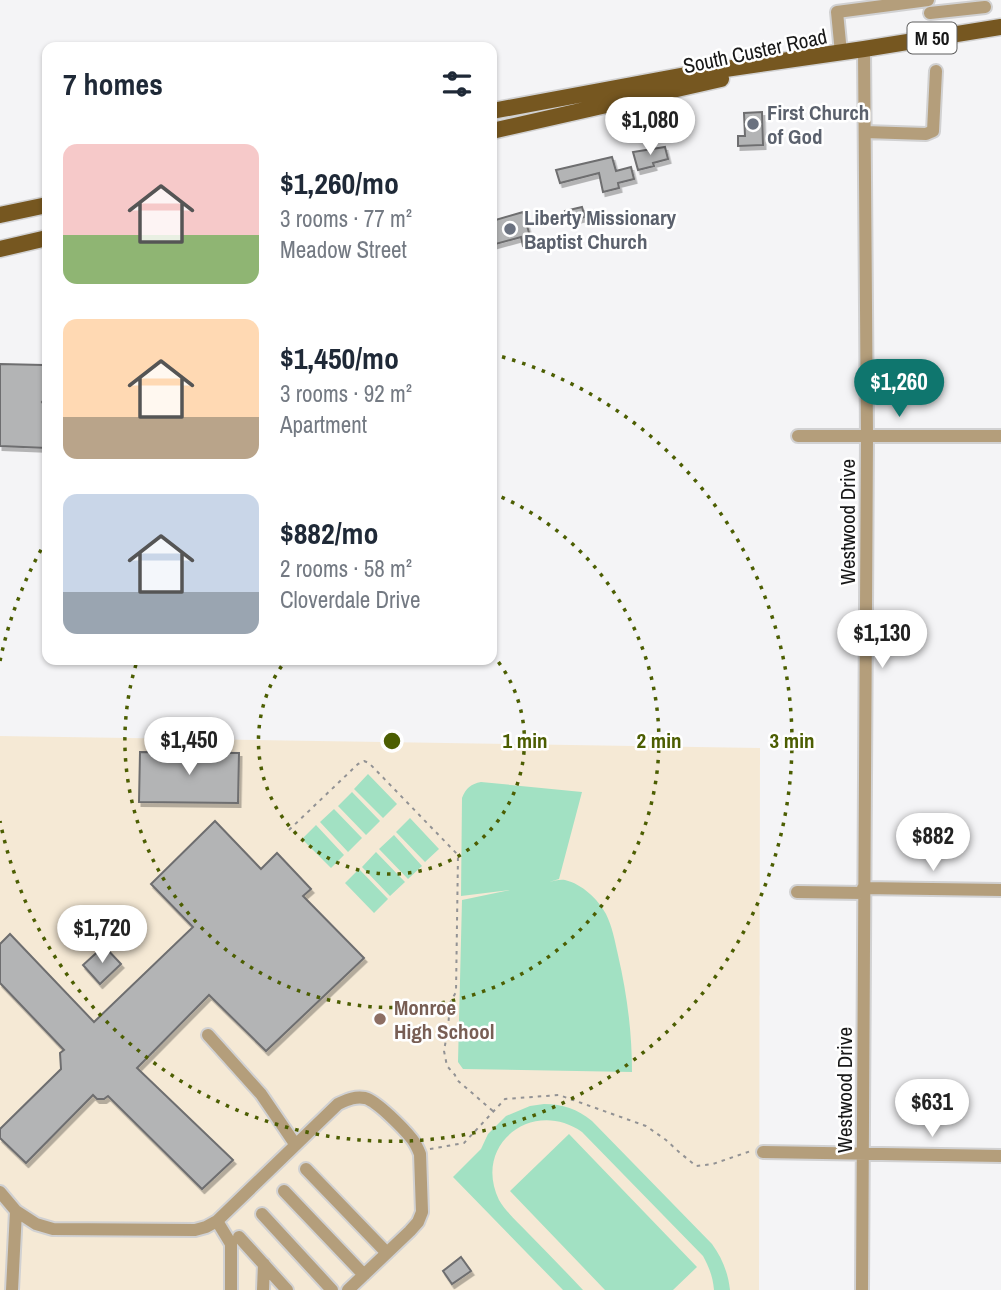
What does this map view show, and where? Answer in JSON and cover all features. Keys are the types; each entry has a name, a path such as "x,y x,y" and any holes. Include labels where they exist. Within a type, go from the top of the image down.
{"main road":[{"name":"South Custer Road","path":"497,110 691,74 1001,27"},
{"name":"South Custer Road","path":"497,130 864,49"},
{"path":"0,215 42,206"},
{"path":"0,249 42,238"}],"street":[{"path":"929,4 932,38"},
{"path":"841,52 836,12 929,4 987,4 984,30"},
{"name":"Westwood Drive","path":"862,1290 867,436 864,49"},
{"path":"864,132 926,134 933,131 936,71"},
{"path":"798,436 1001,436"},
{"path":"797,892 1001,890"},
{"path":"208,1035 261,1094 295,1144"},
{"path":"0,1192 16,1211 36,1224 53,1229 195,1230 217,1221 338,1104 358,1097 367,1098 412,1139 417,1147 420,1154 422,1212 418,1222 348,1290"},
{"path":"759,1151 1001,1156"},
{"path":"306,1169 387,1253"},
{"path":"284,1191 364,1275"},
{"path":"12,1290 16,1211"},
{"path":"262,1214 332,1290"},
{"path":"217,1221 231,1244 231,1290"},
{"path":"239,1237 287,1290"},
{"path":"263,1290 264,1264"}],"path":[{"path":"289,831 364,761 369,763 458,855 456,992 450,1003 449,1028 444,1051 447,1066 456,1079 494,1112"},
{"path":"428,1149 464,1143 505,1099 559,1095 646,1126 696,1166 759,1151"}],"shaded area":[{"name":"Monroe High School","path":"0,736 760,748 759,1290 0,1290"}],"green space":[{"path":"368,774 397,804 383,818 354,789"},
{"path":"481,782 582,792 559,879 549,882 563,880 577,885 594,898 608,919 616,944 626,999 632,1072 463,1069 458,1062 462,900 510,890 461,896 462,798 469,787"},
{"path":"352,792 380,821 366,835 338,806"},
{"path":"334,809 362,838 348,852 320,822"},
{"path":"410,818 439,849 425,862 396,832"},
{"path":"316,825 344,855 331,868 302,839"},
{"path":"394,835 422,866 408,879 379,849"},
{"path":"376,852 405,882 390,896 362,867"},
{"path":"359,869 388,899 374,913 345,883"},
{"path":"544,1104 569,1108 592,1121 712,1244 724,1266 730,1290 714,1290 703,1256 582,1132 563,1123 545,1120 527,1124 512,1132 500,1145 494,1161 493,1180 499,1200 505,1209 583,1290 563,1290 453,1177 481,1149 488,1134 506,1116 530,1106"},
{"path":"569,1134 697,1267 673,1290 605,1290 510,1191"}],"building":[{"name":"First Church of God","path":"762,112 763,145 738,146 738,136 745,136 744,113"},
{"path":"665,147 668,159 638,170 633,152"},
{"path":"612,157 616,171 631,167 634,179 618,183 619,188 603,192 599,173 560,183 556,170"},
{"path":"582,207 585,217 568,221 565,211"},
{"name":"Liberty Missionary Baptist Church","path":"523,212 532,243 523,246 521,237 497,244 497,220"},
{"path":"0,364 42,365 42,448 0,446"},
{"path":"140,752 239,753 238,803 139,802"},
{"path":"215,821 261,869 277,853 311,889 303,896 364,958 266,1051 209,995 137,1068 233,1160 202,1189 108,1096 97,1099 93,1095 26,1163 0,1138 0,1129 61,1069 60,1053 64,1050 0,983 0,944 10,934 94,1022 193,927 151,884"},
{"path":"104,946 121,964 100,984 83,965"},
{"path":"461,1257 471,1271 452,1284 443,1271"}],"place":[{"name":"First Church of God","path":"753,124"},
{"name":"Liberty Missionary Baptist Church","path":"510,229"},
{"name":"Monroe High School","path":"380,1019"}]}
